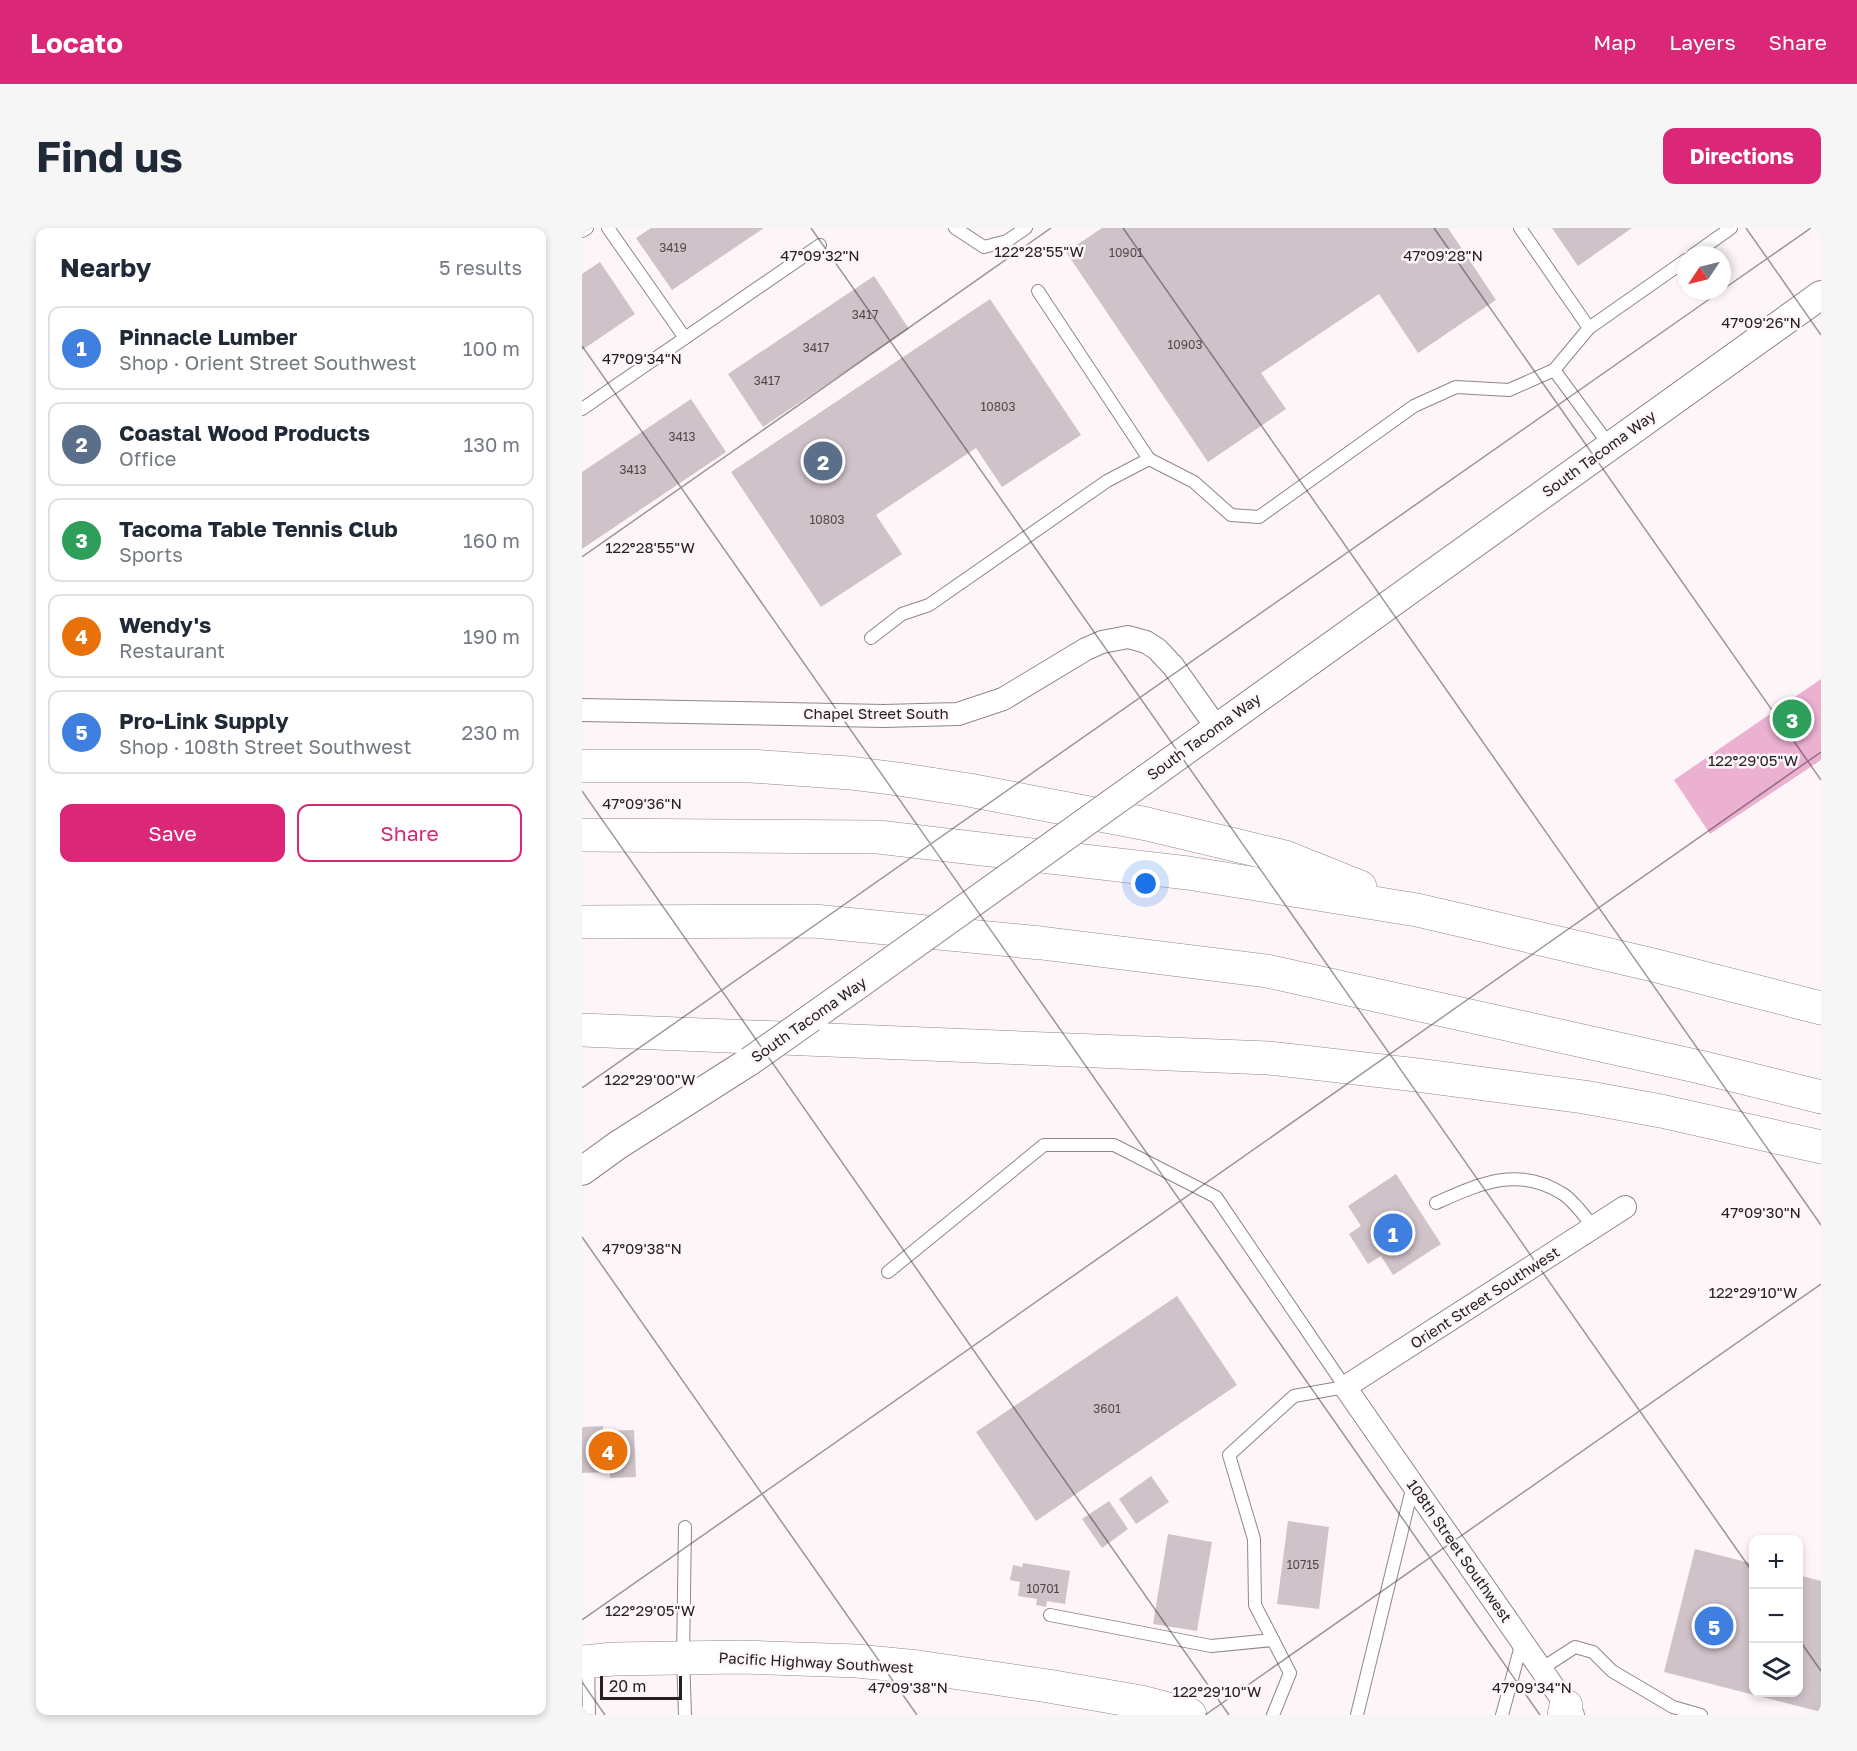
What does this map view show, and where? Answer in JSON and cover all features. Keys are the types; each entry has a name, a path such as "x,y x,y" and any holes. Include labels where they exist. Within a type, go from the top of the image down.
{"main road":[{"path":"582,766 705,765 800,769 969,790 1147,824 1285,857 1417,910"},
{"path":"582,835 878,837 1188,873 1417,910 1653,964 1821,1008"},
{"path":"582,922 814,921 1041,943 1268,971 1700,1067 1821,1097"},
{"path":"582,1030 1268,1058 1584,1097 1672,1113 1821,1147"},
{"name":"Pacific Highway Southwest","path":"585,1662 741,1658 845,1661 918,1667 1141,1702 1176,1714"}],"street":[{"name":"South Tacoma Way","path":"582,1171 618,1145 750,1061 811,1018 1821,295"},
{"name":"Chapel Street South","path":"582,710 884,716 958,714 1003,699 1094,645 1128,637 1146,642 1157,649 1173,666 1217,728"},
{"name":"Orient Street Southwest","path":"1345,1387 1624,1207"},
{"name":"108th Street Southwest","path":"1345,1387 1522,1641 1568,1712"}],"lane":[{"path":"582,231 587,228"},
{"path":"955,228 984,247 1007,241 1026,228"},
{"path":"1520,228 1589,328"},
{"path":"1706,246 1731,228"},
{"path":"611,229 685,338"},
{"path":"582,409 820,245"},
{"path":"1038,291 1149,459 1194,483 1231,515 1259,518 1414,406 1456,387 1509,390 1554,370 1589,328 1677,266"},
{"path":"1554,370 1610,446"},
{"path":"871,638 902,614 929,605 1107,481 1149,459"},
{"path":"888,1272 1044,1145 1114,1145 1216,1197 1345,1387 1294,1396 1229,1455 1254,1539 1255,1605 1290,1673 1272,1715"},
{"path":"1436,1203 1478,1184 1507,1178 1539,1183 1564,1195 1594,1228"},
{"path":"1357,1715 1413,1485"},
{"path":"685,1527 683,1658 685,1715"},
{"path":"1050,1615 1211,1646 1273,1640"},
{"path":"1502,1715 1522,1641"},
{"path":"1540,1669 1575,1647 1593,1652 1612,1671 1673,1707 1701,1715"},
{"path":"585,1662 589,1715"}],"shaded area":[{"path":"1821,679 1821,760 1710,834 1674,780"}],"building":[{"path":"651,228 764,228 672,290 636,238"},
{"path":"1102,228 1448,228 1496,300 1418,353 1379,294 1261,373 1286,409 1208,462 1066,252"},
{"path":"1552,228 1632,228 1578,266"},
{"path":"600,262 635,314 582,350 582,274"},
{"path":"874,276 909,329 763,427 728,374"},
{"path":"990,299 1081,435 1002,487 976,448 876,515 902,554 821,607 731,472"},
{"path":"691,399 726,452 582,549 582,472"},
{"path":"1396,1174 1441,1244 1393,1275 1381,1256 1368,1264 1349,1234 1361,1226 1348,1206"},
{"path":"1177,1296 1237,1385 1036,1521 976,1432"},
{"path":"603,1426 603,1431 634,1430 636,1477 610,1478 610,1472 582,1473 582,1429 583,1427"},
{"path":"1151,1476 1169,1502 1136,1524 1119,1499"},
{"path":"1109,1501 1128,1529 1102,1548 1082,1519"},
{"path":"1288,1521 1329,1527 1319,1609 1277,1604"},
{"path":"1168,1534 1212,1542 1197,1631 1153,1624"},
{"path":"1695,1549 1749,1563 1749,1694 1664,1672"},
{"path":"1023,1563 1070,1571 1065,1604 1047,1601 1046,1607 1036,1605 1037,1599 1018,1596 1020,1582 1010,1580 1013,1565 1022,1567"},
{"path":"1803,1576 1821,1581 1821,1712 1762,1697 1803,1697"}],"place":[{"name":"Coastal Wood Products","path":"823,461"},
{"name":"Tacoma Table Tennis Club","path":"1792,719"},
{"name":"Pinnacle Lumber","path":"1393,1233"},
{"name":"Wendy's","path":"608,1451"},
{"name":"Pro-Link Supply","path":"1714,1626"}]}
